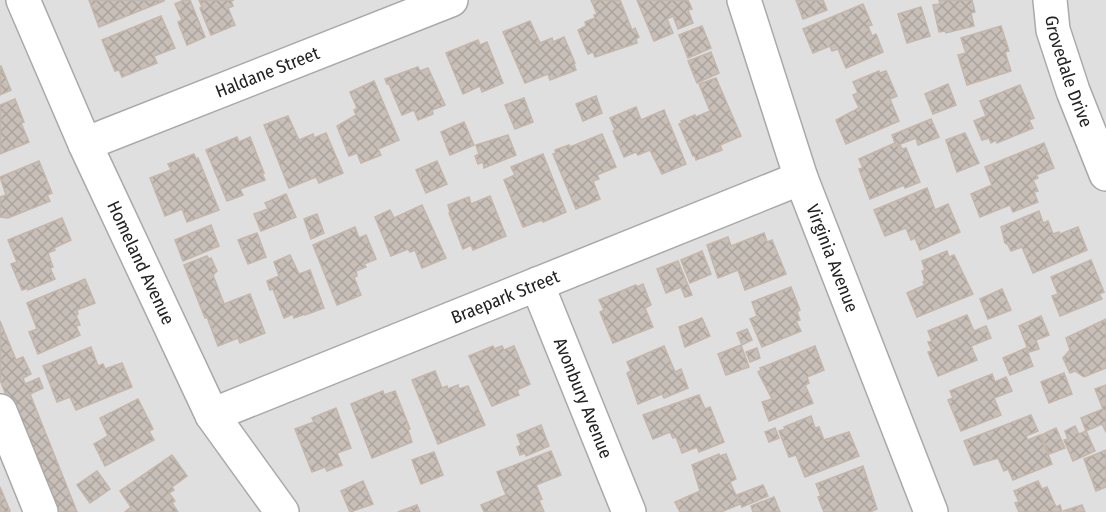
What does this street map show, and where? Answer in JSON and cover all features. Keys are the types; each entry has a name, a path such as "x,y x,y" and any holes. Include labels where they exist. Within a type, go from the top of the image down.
{"street":[{"name":"Homeland Avenue","path":"23,0 86,144 212,415 282,512"},
{"name":"Haldane Street","path":"86,144 451,0"},
{"name":"Virginia Avenue","path":"744,0 801,178 931,512"},
{"name":"Grovedale Drive","path":"1050,0 1053,30 1072,91 1106,174"},
{"name":"Braepark Street","path":"212,415 801,178"},
{"name":"Avonbury Avenue","path":"537,284 629,512"},
{"path":"0,411 41,512"}],"shaded area":[{"path":"0,0 1106,0 1106,512 0,512"}],"building":[{"path":"89,0 164,0 164,1 99,27"},
{"path":"190,0 205,37 187,45 178,22 182,20 175,4"},
{"path":"199,0 234,0 231,1 233,6 228,8 235,25 211,35"},
{"path":"591,0 620,0 632,30 635,28 639,37 636,39 637,43 595,57 593,52 588,54 578,30 586,26 585,22 595,18 594,15 597,14"},
{"path":"637,0 688,0 692,9 688,10 693,23 678,29 673,16 667,19 673,33 654,41"},
{"path":"796,0 823,0 827,10 803,19"},
{"path":"939,0 972,0 975,12 971,13 974,26 946,33 945,31 939,32 933,5 940,4"},
{"path":"863,4 872,25 868,26 872,36 876,34 883,52 846,68 838,49 832,51 830,46 813,53 803,29"},
{"path":"921,7 930,36 907,43 898,14"},
{"path":"161,16 175,48 154,56 157,63 122,77 119,70 115,71 102,40"},
{"path":"530,21 540,43 552,38 553,42 564,37 576,70 550,80 548,74 525,83 503,32"},
{"path":"702,26 711,48 688,58 679,35"},
{"path":"1001,26 1009,51 1005,52 1011,71 967,85 958,55 966,53 961,38"},
{"path":"478,40 480,45 487,42 503,83 482,92 480,86 463,94 446,53"},
{"path":"711,52 719,73 697,83 688,61"},
{"path":"0,67 11,90 0,95"},
{"path":"418,67 420,71 428,68 445,105 432,110 433,114 418,120 414,110 402,115 385,79"},
{"path":"879,71 880,73 886,71 897,96 890,99 899,121 846,144 836,120 859,108 853,95 858,93 853,82"},
{"path":"716,78 741,136 720,145 722,150 696,160 679,124 695,115 696,117 710,111 699,84"},
{"path":"374,81 399,140 378,149 381,155 361,163 357,153 349,156 337,126 356,115 354,110 357,108 350,92"},
{"path":"948,84 956,105 933,114 925,94"},
{"path":"1020,85 1034,118 1029,120 1033,128 997,143 996,140 991,143 989,138 982,140 974,121 986,116 980,101"},
{"path":"596,96 602,113 583,121 576,104"},
{"path":"524,98 533,122 515,129 505,105"},
{"path":"15,99 29,142 0,154 0,105"},
{"path":"636,107 641,120 664,110 686,164 662,174 650,150 624,157 610,118"},
{"path":"288,116 299,140 313,134 314,138 326,133 343,173 319,183 316,177 289,188 264,125"},
{"path":"931,119 939,137 918,145 916,138 898,145 897,142 895,143 892,135"},
{"path":"464,122 474,145 450,155 441,132"},
{"path":"965,133 979,163 957,172 946,140"},
{"path":"602,134 616,167 597,175 599,179 593,181 600,199 576,209 553,154 556,153 555,150 569,145 570,147"},
{"path":"508,135 516,155 484,168 483,162 478,164 475,156 479,154 476,145"},
{"path":"237,137 239,142 250,137 265,180 240,189 243,195 227,201 206,150"},
{"path":"895,143 902,149 906,148 920,182 905,188 904,185 870,199 859,169 863,168 859,159"},
{"path":"1044,143 1054,168 1036,175 1038,178 1033,180 1038,191 1034,192 1038,202 1013,212 1010,205 980,217 971,194 992,185 985,167"},
{"path":"194,154 196,159 198,158 219,210 187,222 182,209 165,216 150,178 171,170 168,164"},
{"path":"543,154 566,212 543,222 542,220 523,227 504,180 515,175 511,167"},
{"path":"39,161 52,193 47,195 50,201 8,218 0,217 0,197 6,195 0,177"},
{"path":"437,161 447,184 426,193 416,170"},
{"path":"927,188 935,210 948,204 960,232 920,250 915,238 911,240 906,228 885,236 874,210"},
{"path":"286,194 296,217 261,231 254,214 268,209 265,203"},
{"path":"490,196 506,236 473,250 471,245 463,249 448,205 469,197 471,204"},
{"path":"422,205 446,258 422,268 415,250 410,252 408,249 391,256 375,217 390,210 394,218"},
{"path":"1039,211 1043,223 1048,221 1053,234 1059,232 1060,234 1078,227 1087,250 1033,273 1022,247 1011,251 1005,243 1001,227"},
{"path":"317,214 324,233 311,239 304,219"},
{"path":"62,218 71,240 48,253 53,267 50,268 55,279 28,290 28,288 22,290 11,264 17,262 8,240"},
{"path":"211,225 219,246 183,261 175,240"},
{"path":"355,227 359,238 366,235 376,259 364,264 366,267 356,271 357,276 354,277 361,295 337,305 313,245"},
{"path":"257,233 266,257 248,264 238,240"},
{"path":"764,233 767,242 772,240 786,274 745,290 738,270 718,278 707,245 728,237 731,246"},
{"path":"702,251 711,274 690,283 681,260"},
{"path":"947,251 949,257 954,255 973,294 917,317 907,293 925,285 922,271 925,270 922,261"},
{"path":"290,255 299,274 310,270 324,308 294,318 293,314 284,318 273,289 270,290 267,281 279,276 274,262"},
{"path":"207,256 211,258 217,271 213,275 224,304 250,294 265,333 240,343 238,338 218,346 184,265"},
{"path":"1091,260 1104,292 1099,294 1102,299 1060,316 1052,296 1058,294 1051,277"},
{"path":"678,261 692,295 685,297 681,287 666,293 657,269"},
{"path":"85,279 95,303 77,310 76,315 80,325 76,326 80,335 38,354 29,332 37,329 27,303"},
{"path":"643,284 651,305 645,308 653,327 613,343 600,312 604,310 599,300"},
{"path":"791,287 800,310 797,312 800,320 796,321 801,331 762,347 750,319 757,316 752,302"},
{"path":"1002,289 1011,310 988,319 980,299"},
{"path":"967,315 974,331 986,326 991,338 971,346 977,360 938,376 928,352 932,351 928,342 932,341 928,331"},
{"path":"1041,316 1049,335 1036,340 1039,349 1029,352 1019,326"},
{"path":"702,318 710,336 685,347 679,327"},
{"path":"1106,319 1106,368 1084,377 1075,371 1070,373 1063,358 1070,350 1066,338"},
{"path":"0,321 16,360 23,357 31,374 23,378 25,384 39,378 43,388 30,394 77,512 53,512 0,380"},
{"path":"747,329 752,340 742,345 737,333"},
{"path":"741,345 749,367 726,375 718,354"},
{"path":"493,346 494,349 502,346 504,350 514,346 530,384 517,390 519,395 492,406 469,356"},
{"path":"664,346 675,372 681,369 688,388 664,398 662,394 638,404 627,373 631,371 627,362"},
{"path":"815,346 824,370 807,377 809,383 805,385 813,403 769,421 762,402 772,399 758,372 760,368"},
{"path":"91,347 98,366 103,364 105,369 122,363 132,387 76,410 70,397 57,402 43,366"},
{"path":"757,348 760,358 750,362 746,352"},
{"path":"1026,348 1033,366 1010,375 1003,358"},
{"path":"435,371 442,388 447,386 448,389 458,385 459,389 468,386 485,425 438,444 412,380"},
{"path":"1064,373 1072,394 1049,403 1041,382"},
{"path":"992,374 995,382 1006,377 1012,391 994,398 1001,415 961,431 948,400 953,398 950,391"},
{"path":"1106,385 1106,432 1102,424 1086,431 1081,418 1103,409 1095,389"},
{"path":"383,391 384,395 395,391 410,429 408,430 412,442 372,458 351,404"},
{"path":"699,395 705,409 710,407 724,442 699,452 697,447 682,453 676,437 673,438 670,432 653,439 643,415"},
{"path":"138,399 153,429 149,431 154,440 105,466 94,444 108,436 100,418"},
{"path":"336,408 351,448 337,453 342,465 327,471 325,467 312,472 295,429 314,422 312,418"},
{"path":"1031,415 1038,431 1026,436 1028,440 1040,435 1052,464 1013,480 1008,469 1004,471 998,458 974,465 964,441"},
{"path":"811,416 815,428 819,427 824,440 849,432 859,456 805,477 796,455 789,457 779,431"},
{"path":"541,425 549,446 526,456 525,453 520,455 517,447 521,445 517,435"},
{"path":"1075,426 1079,434 1086,431 1095,451 1073,461 1064,440 1068,439 1065,431"},
{"path":"775,428 779,438 769,442 765,432"},
{"path":"1056,428 1065,448 1049,454 1041,435"},
{"path":"1106,450 1106,487 1096,491 1084,459"},
{"path":"551,451 561,475 536,485 544,512 484,512 481,505 506,495 497,472"},
{"path":"434,452 443,475 421,484 412,460"},
{"path":"719,454 720,456 726,454 736,479 730,482 740,504 721,512 680,512 675,502 700,491 692,465"},
{"path":"172,455 187,476 172,487 174,490 169,493 175,501 172,503 178,512 125,512 131,507 120,491"},
{"path":"863,466 877,509 870,512 824,512 816,484"},
{"path":"97,471 110,489 90,503 77,485"},
{"path":"363,481 373,504 350,512 341,491"},
{"path":"1038,481 1042,489 1047,487 1056,507 1060,505 1062,512 1019,512 1015,503 1019,502 1014,491"},
{"path":"763,485 768,496 742,507 737,495"},
{"path":"0,487 10,511 8,512 0,512"},
{"path":"774,497 780,512 753,512 751,506"},
{"path":"417,505 420,512 398,512"},
{"path":"1082,505 1085,512 1063,511"}]}
